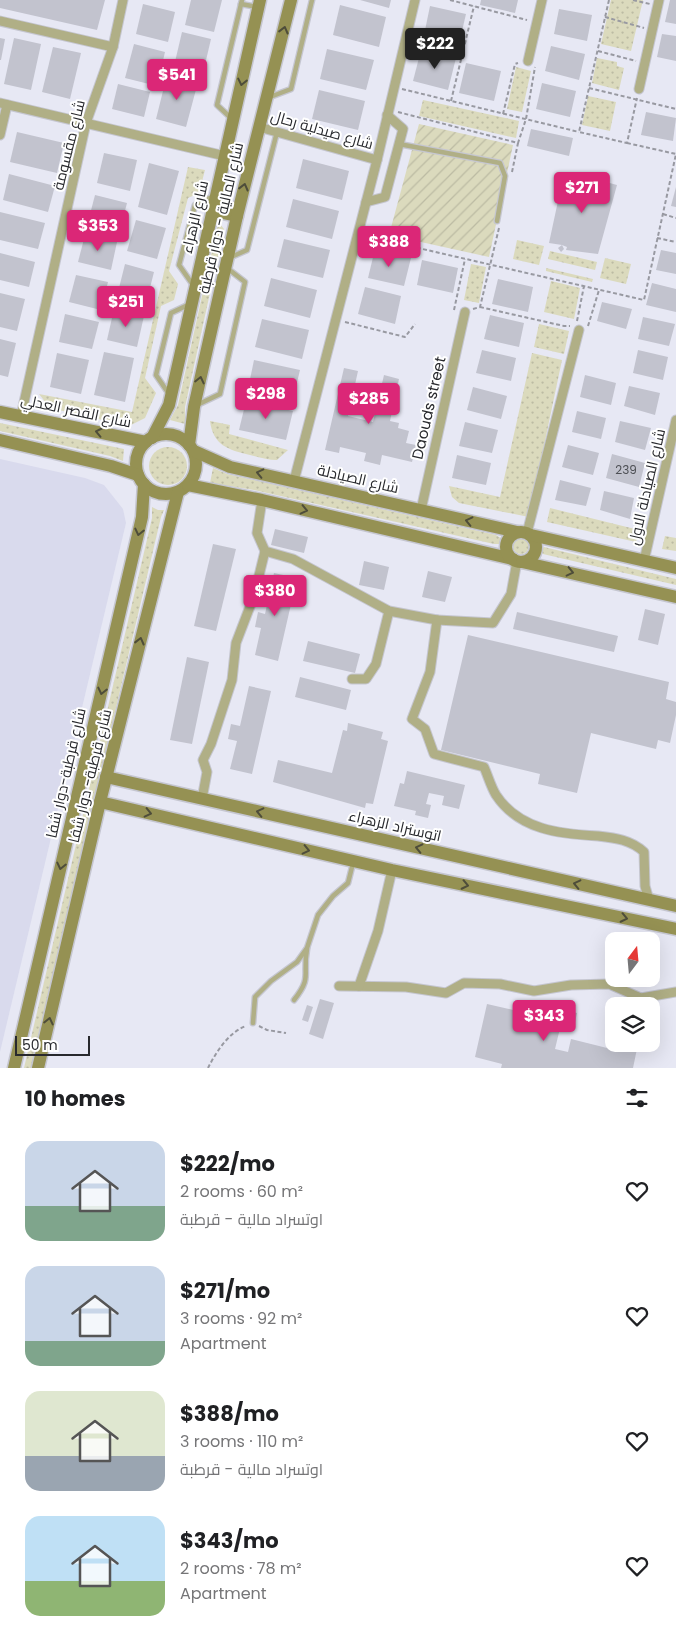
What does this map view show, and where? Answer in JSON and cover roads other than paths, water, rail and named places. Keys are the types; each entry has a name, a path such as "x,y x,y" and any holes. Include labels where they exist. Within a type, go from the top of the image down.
{"street":[{"name":"شارع مقسومة","path":"21,416 86,123 112,47 123,0"},
{"name":"شارع المالية - دوار قرطبة","path":"192,448 194,407 237,216 291,0"},
{"path":"294,481 377,160 415,0"},
{"path":"528,60 542,0"},
{"path":"639,89 658,3"},
{"name":"شارع الزهراء","path":"149,440 171,398 259,4"},
{"path":"0,21 112,47"},
{"path":"0,134 4,104 225,156"},
{"path":"366,202 385,197 399,144 402,129 388,113"},
{"name":"شارع صيدلية رحال","path":"259,127 377,160"},
{"path":"213,211 237,216"},
{"name":"Daouds street","path":"421,510 465,312"},
{"path":"517,561 506,552 506,542 525,533 579,330"},
{"name":"شارع القصر العدلي","path":"0,412 149,440"},
{"name":"شارع الصيادلة الاول","path":"644,561 676,420"},
{"path":"141,480 137,458 149,440 162,435 172,435 182,438 192,448 196,463 194,475 183,489"},
{"path":"0,440 111,466 141,480 160,494 183,489 262,500 676,597"},
{"name":"شارع الصيادلة","path":"192,448 230,467 676,568"},
{"name":"شارع قرطبة-دوار شفا","path":"14,1068 142,517 141,480"},
{"name":"شارع قرطبة- دوار شفا","path":"38,1068 106,777 183,489"},
{"path":"202,799 207,772 203,760 211,744 232,680 236,642 254,596 265,551 257,533 262,500"},
{"path":"517,561 534,554 536,544 525,533"},
{"path":"265,551 294,559 389,611 437,620 493,623 511,594 517,561"},
{"path":"352,679 366,679 376,664 389,611"},
{"path":"437,620 430,672 412,719 425,729 434,754 484,767 508,812 527,824 570,834 613,838 635,844 644,852 645,886 649,900"},
{"name":"اتوستراد الزهراء","path":"106,777 676,906"},
{"path":"100,802 354,862 676,929"},
{"path":"359,986 378,931 392,870"},
{"path":"339,986 406,987 446,993 464,983 500,984 534,991 571,985 609,984 641,998 676,992"}],"lane":[{"path":"266,99 291,89 312,0"},
{"path":"233,120 217,105 241,2 259,4"},
{"path":"194,407 220,394 245,282 226,263 247,250 277,132"},
{"path":"399,144 500,163 505,176 497,221"},
{"path":"196,288 179,265 195,205 216,195"},
{"path":"171,398 156,375 171,313 192,303"},
{"path":"294,1000 304,987 308,976 304,966 307,948 318,915 333,896 348,883 354,862"},
{"path":"253,1023 255,997 271,981 297,962 307,948"}]}
